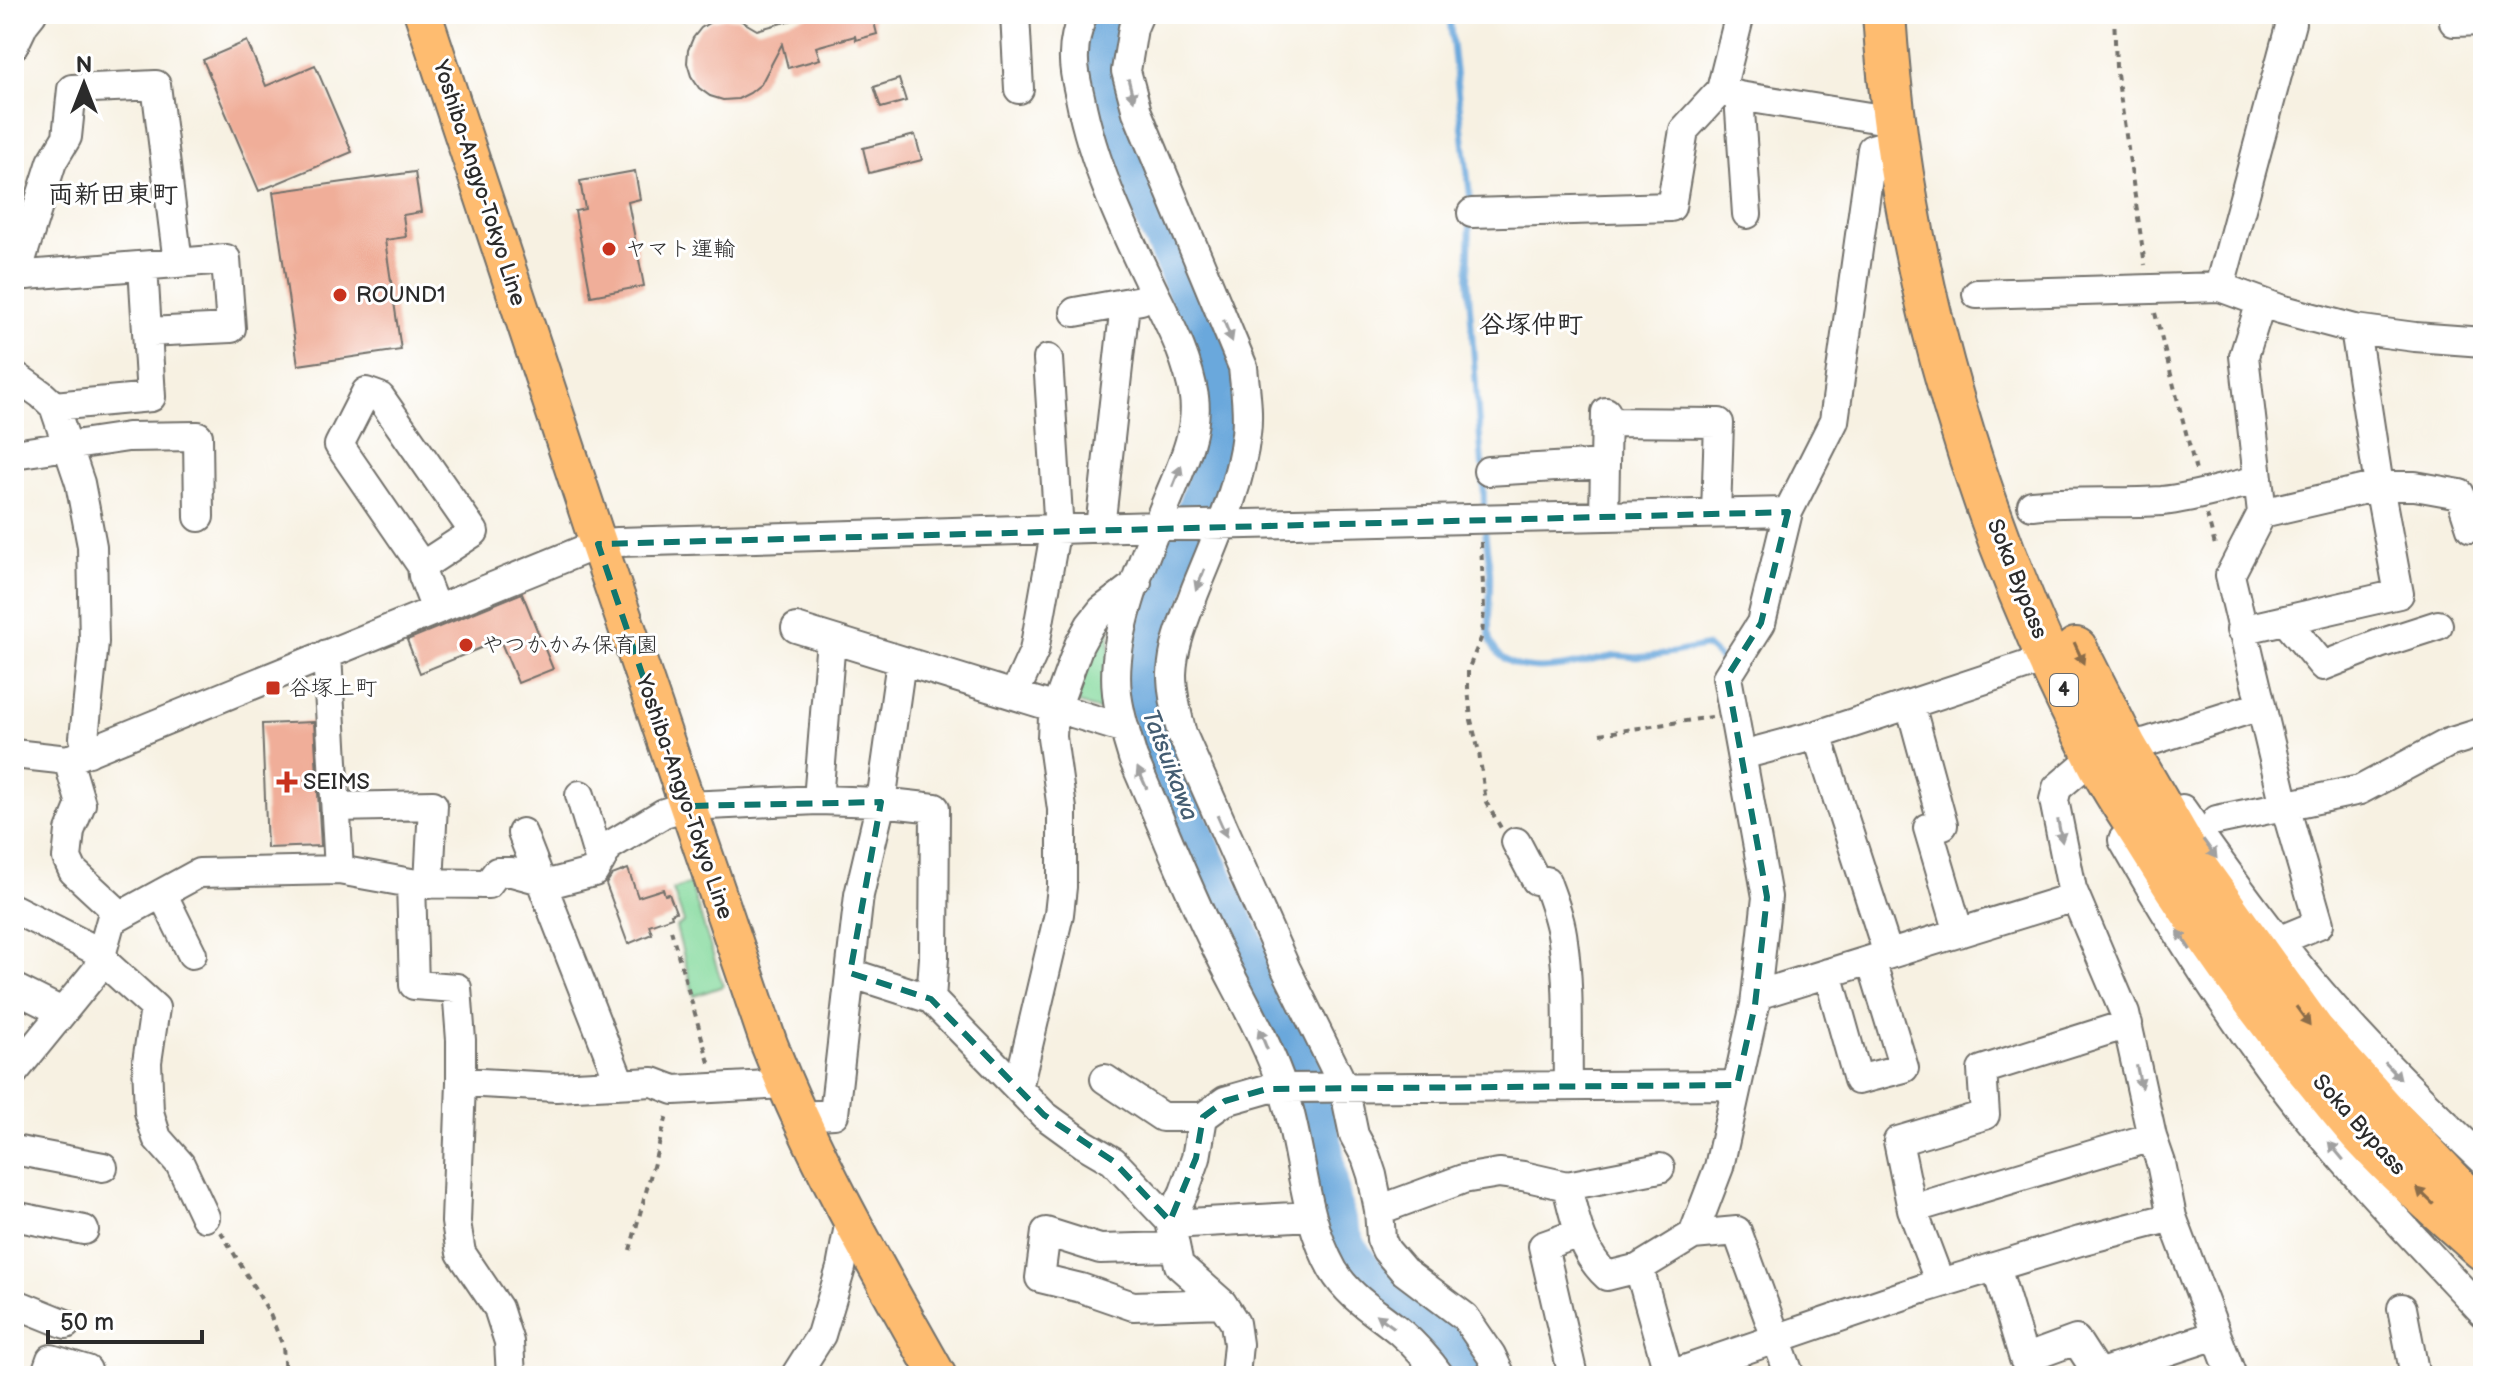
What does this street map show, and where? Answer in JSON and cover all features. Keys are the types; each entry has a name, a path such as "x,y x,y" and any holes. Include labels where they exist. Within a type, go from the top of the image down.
{"highway":[{"name":"Soka Bypass","path":"1884,14 1895,131 1925,296 1955,410 2002,547 2052,666 2104,772 2170,880 2238,980 2365,1138 2483,1249"},
{"name":"Soka Bypass","path":"1905,14 1919,136 1963,349 2028,536 2082,661 2125,746 2194,865 2313,1031 2460,1192 2483,1212"}],"main road":[{"name":"Yoshiba-Angyo-Tokyo Line","path":"423,14 598,544 785,1084 850,1220 938,1376"}],"street":[{"path":"14,45 32,14"},
{"path":"1015,14 1019,89"},
{"path":"1083,14 1074,55 1086,131 1105,183 1185,355 1195,400 1192,433 1185,458 1162,526 1129,604 1117,651 1117,693 1125,729 1133,758 1213,940 1288,1088 1319,1244 1335,1274 1363,1305 1398,1331 1426,1357 1440,1376"},
{"path":"1139,14 1133,28 1126,71 1137,112 1243,367 1246,398 1246,434 1237,477 1215,526 1179,634 1172,673 1182,734 1366,1157 1379,1210 1381,1239 1386,1250 1404,1271 1465,1317 1491,1355 1501,1376"},
{"path":"1740,14 1730,93 1747,214"},
{"path":"2220,287 2291,23 2289,14"},
{"path":"2454,22 2483,21"},
{"path":"147,332 231,328 226,259 143,266 15,276 52,162 67,137 72,89 156,85 178,263"},
{"path":"1730,93 1895,131"},
{"path":"1472,213 1671,207 1684,130 1730,93"},
{"path":"1693,1235 1719,1167 1757,995 1767,897 1727,677 1761,623 1788,512 1834,421 1872,149 1895,131"},
{"path":"54,406 151,397 143,266"},
{"path":"1977,294 2220,287 2355,329 2483,342"},
{"path":"1075,312 1156,297"},
{"path":"2261,302 2244,356 2262,513 2230,575 2285,806 2319,924 2278,941"},
{"path":"1100,528 1125,304"},
{"path":"2241,630 2399,594 2355,329"},
{"path":"1014,695 1034,651 1058,516 1048,359"},
{"path":"14,375 54,406 80,483 92,546 94,642 84,738 78,756 81,804 70,831 67,858 73,871 114,909 97,970 14,1072"},
{"path":"422,566 474,532 380,397 366,392 339,445 422,566 436,610"},
{"path":"1604,516 1606,417 1719,423 1716,513"},
{"path":"14,454 128,437 198,436 199,517"},
{"path":"1488,471 1605,464"},
{"path":"2032,505 2072,501 2166,500 2258,480"},
{"path":"2262,513 2379,486 2415,486 2460,494 2471,528 2483,525"},
{"path":"14,754 78,756 598,544 661,539 1788,512"},
{"path":"1018,1088 1059,914 1062,887 1062,809 1052,737 1055,708 1090,625 1102,610 1137,583"},
{"path":"2285,620 2323,666 2438,625"},
{"path":"796,628 1125,729"},
{"path":"818,800 831,639"},
{"path":"327,654 339,870"},
{"path":"800,1116 834,1114 859,895 881,802 901,661"},
{"path":"1742,755 1817,735 1910,704 2052,666 2083,766 2152,892 2224,1002 2271,1071 2483,1312"},
{"path":"1910,704 1943,825 1928,828 1959,933"},
{"path":"2125,746 2147,742 2260,706"},
{"path":"2217,820 2360,790 2448,743 2483,732"},
{"path":"1817,735 1880,957 1904,1068 1858,1080 1828,973"},
{"path":"2125,746 2165,786 2278,941 2334,1008 2410,1089 2445,1134 2483,1160"},
{"path":"2083,766 2057,788 2054,800 2072,889 2128,1024 2172,1217 2232,1376"},
{"path":"580,795 600,862"},
{"path":"111,921 199,873 339,870 420,884 488,884 497,872 512,872 552,883 594,872 609,846 664,813 687,806 818,800 881,802 935,808 931,999"},
{"path":"336,807 433,805 420,884 414,985 457,988 461,1082 456,1222 461,1253 498,1308 509,1342 511,1376"},
{"path":"522,833 620,1083"},
{"path":"1516,842 1536,880 1546,881 1561,927 1566,979 1568,1086"},
{"path":"162,893 192,954"},
{"path":"1757,995 2075,897"},
{"path":"14,909 102,956 155,1008 147,1062 149,1112 157,1138 180,1164 205,1217"},
{"path":"850,973 931,999 1044,1115 1113,1161 1172,1231 1179,1265 1222,1303 1235,1323 1238,1344 1235,1376"},
{"path":"14,988 62,1012"},
{"path":"1940,1283 1912,1209 1898,1141 1985,1115 1982,1070 2128,1024"},
{"path":"1105,1079 1162,1117 1203,1117 1225,1101 1267,1089 1737,1085"},
{"path":"461,1082 556,1087 653,1082 674,1090 785,1084"},
{"path":"1172,1231 1196,1158 1203,1117"},
{"path":"1912,1209 2152,1137"},
{"path":"14,1150 103,1167"},
{"path":"1379,1210 1463,1179 1499,1173 1567,1186 1660,1168"},
{"path":"1567,1186 1579,1233 1594,1263 1607,1276 1639,1268 1693,1235 1737,1231 1790,1376"},
{"path":"14,1216 84,1230"},
{"path":"1222,1303 1133,1306 1040,1278 1046,1232 1100,1249 1172,1231 1311,1216"},
{"path":"1639,1268 1680,1374 1940,1283 2172,1217"},
{"path":"795,1376 821,1335 841,1268 850,1220"},
{"path":"1573,1376 1543,1246 1579,1233"},
{"path":"1996,1267 2024,1359 2076,1340 2098,1374 2216,1335"},
{"path":"14,1303 66,1324"},
{"path":"2402,1308 2415,1376"},
{"path":"45,1376 51,1359 87,1370 85,1376"}],"path":[{"path":"1480,520 1484,609 1482,636 1468,670 1471,720 1486,802 1498,826 1516,842"},
{"path":"1600,734 1734,713"},
{"path":"671,930 710,1068"},
{"path":"630,1250 674,1090"},
{"path":"205,1217 221,1231 269,1312 283,1346 285,1376"}],"highlighted area":[{"path":"1788,512 1761,623 1727,677 1767,897 1755,1005 1737,1085 1267,1089 1225,1101 1203,1117 1196,1158 1170,1221 1113,1161 1044,1115 931,999 850,973 881,802 687,806 598,544"}],"green space":[{"path":"1110,612 1109,714 1070,700 1087,651"},
{"path":"690,883 723,986 694,996 676,927 684,922 673,890"}],"building":[{"path":"814,14 872,14 877,34 856,40 855,36 816,47 820,59 788,68 782,44 761,84 738,99 723,100 710,96 699,88 691,76 687,63 688,50 701,28 712,21 738,19 757,30"},
{"path":"247,41 266,86 315,65 352,152 259,191 203,60"},
{"path":"899,79 906,101 881,108 874,87"},
{"path":"915,135 922,160 869,173 863,148"},
{"name":"ヤマト運輸","path":"635,171 640,199 628,202 644,286 591,296 575,211 585,209 580,181"},
{"name":"ROUND1","path":"415,172 421,212 403,215 406,237 385,240 401,350 298,365 273,192"},
{"path":"522,593 553,669 518,683 500,640 420,673 407,640"},
{"path":"314,722 321,846 267,848 262,724"},
{"path":"628,869 638,897 663,889 665,895 669,894 676,912 671,914 672,917 649,925 652,934 628,944 606,884 612,875"}],"waterway":[{"name":"Tatsuikawa","path":"1112,14 1101,60 1105,94 1134,174 1206,342 1218,384 1220,406 1214,453 1145,653 1141,678 1146,705 1162,752 1208,861 1304,1067 1320,1123 1334,1207 1343,1235 1367,1272 1437,1329 1471,1376"},
{"path":"1449,14 1471,205"},
{"path":"1470,220 1468,280 1482,465"},
{"path":"1483,476 1484,505"},
{"path":"1485,529 1490,572 1490,640 1499,655 1512,664 1546,668 1614,656 1647,656 1706,646 1721,660"}],"place":[{"name":"ヤマト運輸","path":"609,249"},
{"name":"ROUND1","path":"340,295"},
{"name":"やつかかみ保育園","path":"466,645"},
{"name":"谷塚上町","path":"273,688"},
{"name":"SEIMS","path":"287,782"}],"district":[{"name":"両新田東町","path":"113,195"},
{"name":"谷塚仲町","path":"1531,325"}]}
